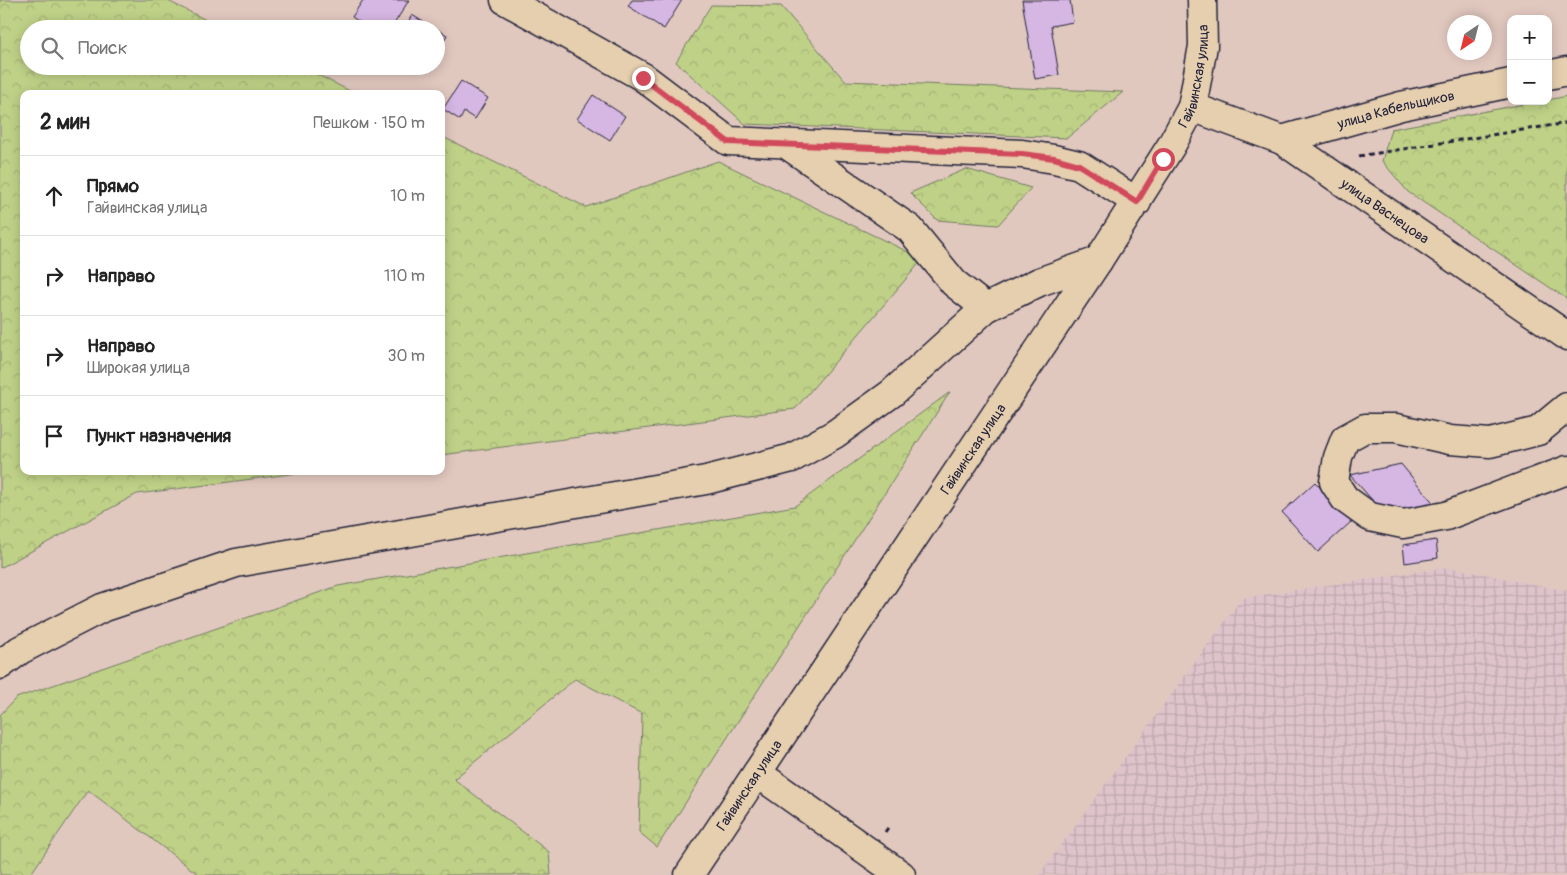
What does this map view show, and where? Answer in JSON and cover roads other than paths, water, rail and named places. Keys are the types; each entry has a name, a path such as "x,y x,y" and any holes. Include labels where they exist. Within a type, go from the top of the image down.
{"street":[{"path":"505,0 643,78 728,142 1022,154 1054,158 1079,165 1137,202"},
{"name":"Гайвинская улица","path":"689,875 1098,261 1171,146 1192,107 1203,46 1202,0"},
{"path":"1552,74 1567,71"},
{"name":"улица Кабельщиков","path":"1282,140 1401,106 1507,84"},
{"name":"улица Васнецова","path":"1192,107 1282,140 1567,336"},
{"path":"786,144 910,229 954,283 986,308"},
{"path":"0,665 20,650 102,608 236,563 706,480 792,458 835,434 892,393 986,308 1039,282 1098,261"},
{"path":"1567,407 1538,431 1490,443 1450,440 1396,428 1365,428 1345,439 1338,457 1334,482 1345,499 1370,517 1403,524 1446,516 1567,470"},
{"path":"757,773 901,875"}]}
